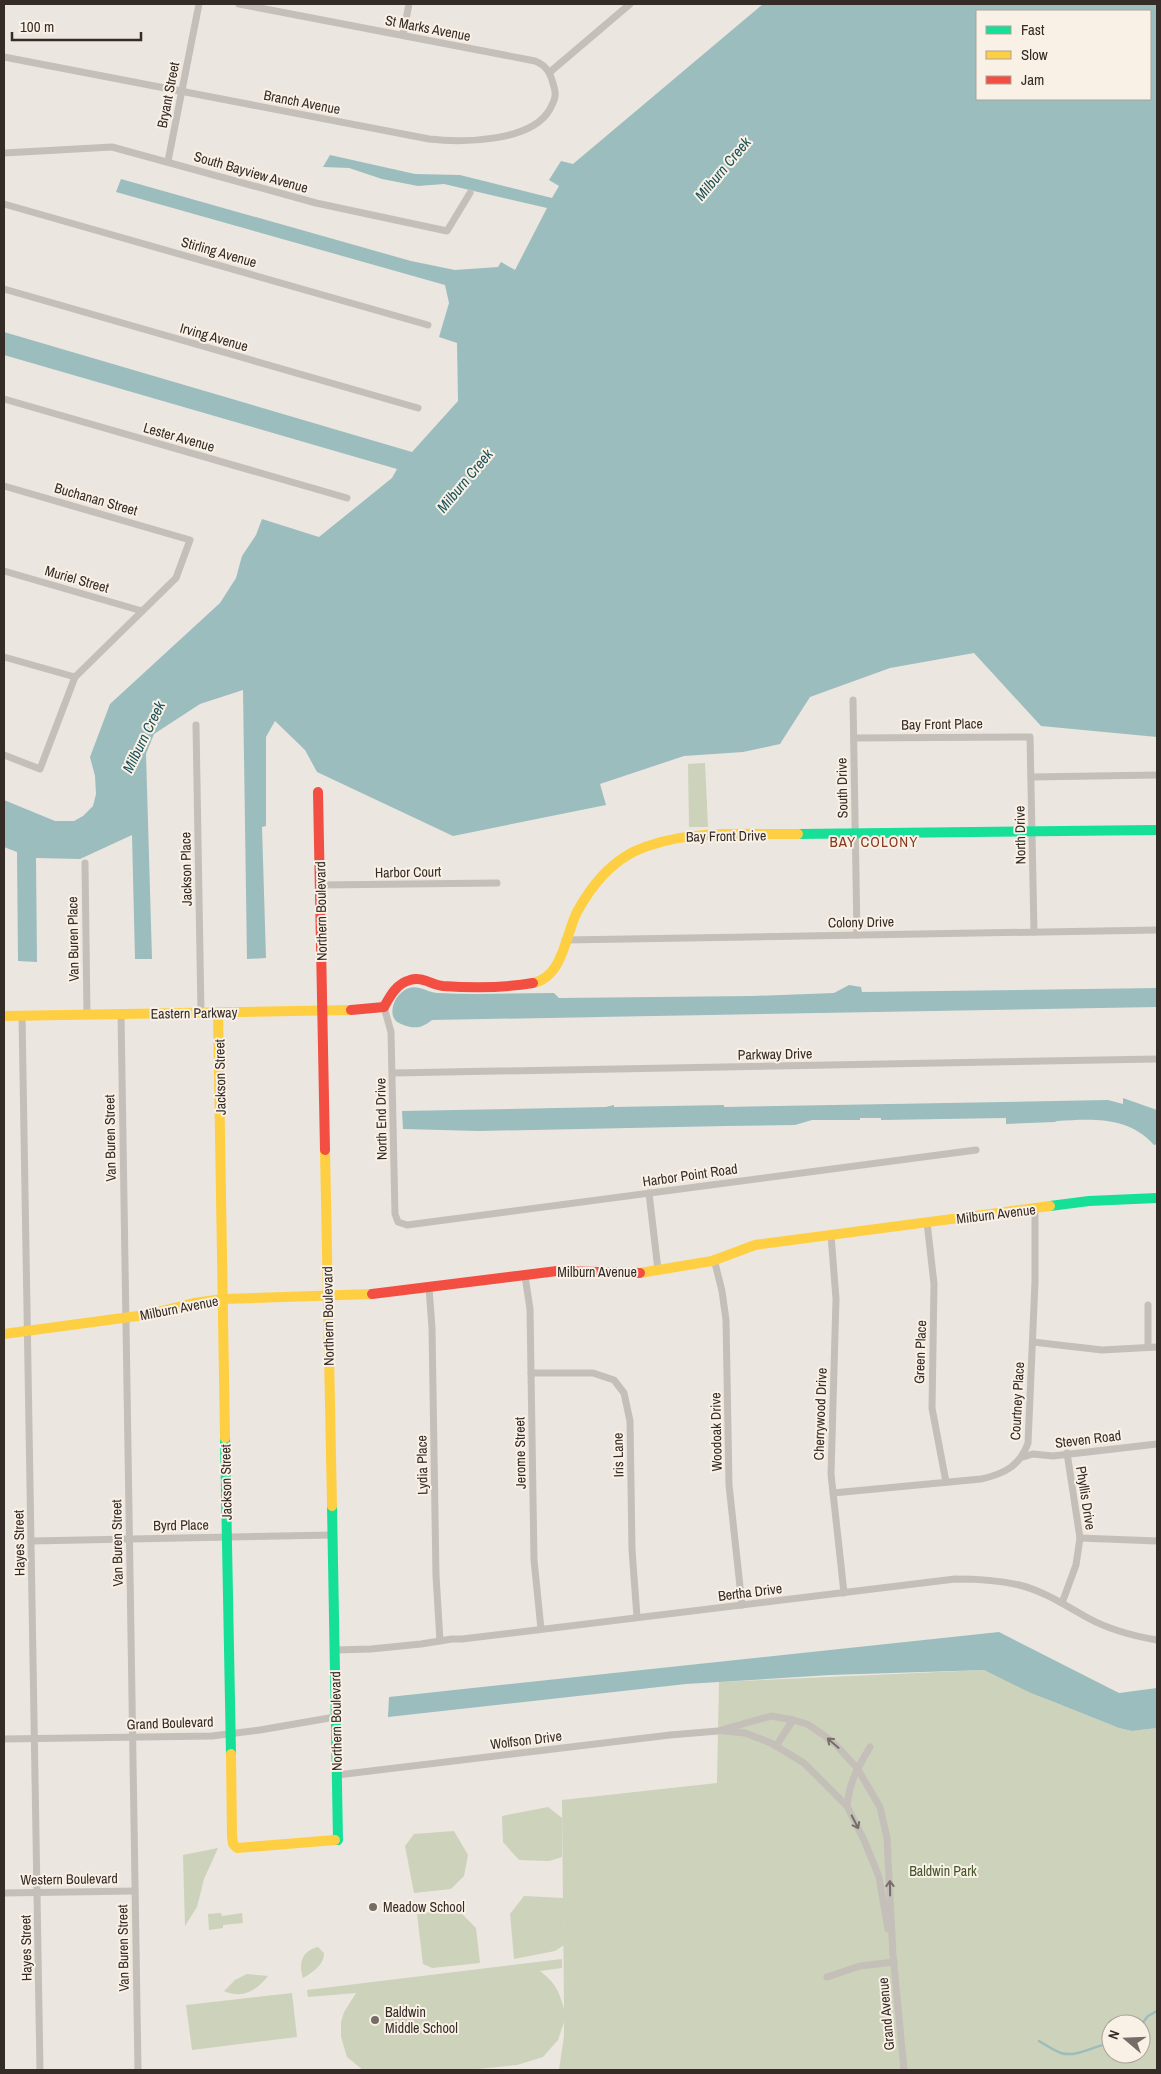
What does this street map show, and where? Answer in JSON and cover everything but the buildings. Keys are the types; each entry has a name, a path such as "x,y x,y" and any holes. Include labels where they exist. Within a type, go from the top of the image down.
{"street":[{"name":"Bryant Street","path":"168,161 198,4"},
{"name":"St Marks Avenue","path":"239,4 535,61 544,64 550,72"},
{"path":"403,35 409,4"},
{"path":"550,72 630,4"},
{"name":"Branch Avenue","path":"4,57 429,139 454,142 508,135 524,130 538,122 548,112 555,98 555,90 550,72"},
{"name":"South Bayview Avenue","path":"4,153 112,147 316,203 447,231 470,193"},
{"name":"Stirling Avenue","path":"4,204 428,325"},
{"name":"Irving Avenue","path":"4,289 418,408"},
{"name":"Lester Avenue","path":"4,400 347,498"},
{"name":"Buchanan Street","path":"4,486 190,540 176,578 142,611"},
{"name":"Muriel Street","path":"4,571 142,611"},
{"path":"4,755 40,769 75,677 142,611"},
{"path":"4,657 75,677"},
{"name":"South Drive","path":"853,700 857,935"},
{"name":"Jackson Place","path":"196,725 201,1013"},
{"name":"Bay Front Place","path":"854,738 1030,737"},
{"name":"North Drive","path":"1030,737 1034,932"},
{"path":"1031,777 1157,775"},
{"name":"Northern Boulevard","path":"318,792 338,1840"},
{"name":"Bay Front Drive","path":"384,1007 394,989 401,983 412,979 420,979 439,986 530,985 539,982 555,968 576,912 599,878 626,855 649,844 672,838 699,836 1157,830"},
{"name":"Van Buren Place","path":"85,862 87,1015"},
{"name":"Harbor Court","path":"320,885 497,883"},
{"name":"Colony Drive","path":"565,940 1157,930"},
{"name":"Eastern Parkway","path":"4,1016 322,1011 362,1010 384,1007"},
{"name":"North End Drive","path":"384,1007 391,1032 395,1214 398,1222 407,1225"},
{"name":"Jackson Street","path":"218,1013 233,1844 236,1848 338,1840"},
{"name":"Van Buren Street","path":"121,1014 138,2070"},
{"name":"Hayes Street","path":"22,1016 40,2070"},
{"name":"Parkway Drive","path":"392,1073 1157,1059"},
{"name":"Harbor Point Road","path":"407,1225 976,1150"},
{"path":"649,1193 658,1270"},
{"name":"Milburn Avenue","path":"4,1334 145,1315 194,1303 223,1299 361,1295 557,1271 620,1274 658,1270 683,1267 755,1245 1035,1209 1131,1198 1157,1198"},
{"name":"Courtney Place","path":"833,1493 996,1476 1023,1457 1028,1443 1033,1342 1035,1209"},
{"name":"Green Place","path":"927,1222 934,1284 932,1408 946,1482"},
{"name":"Cherrywood Drive","path":"831,1235 836,1299 830,1458 844,1593"},
{"name":"Woodoak Drive","path":"714,1259 722,1291 726,1320 729,1485 742,1605"},
{"name":"Jerome Street","path":"525,1276 530,1309 534,1560 541,1629"},
{"name":"Lydia Place","path":"429,1288 432,1338 436,1576 440,1641"},
{"path":"1148,1304 1148,1347"},
{"path":"1033,1342 1102,1350 1157,1347"},
{"name":"Iris Lane","path":"531,1373 594,1373 614,1380 624,1393 630,1422 632,1550 637,1617"},
{"name":"Steven Road","path":"1023,1457 1033,1454 1053,1456 1157,1444"},
{"name":"Phyllis Drive","path":"1062,1603 1076,1565 1080,1538 1067,1453"},
{"name":"Byrd Place","path":"31,1540 332,1536"},
{"path":"1080,1538 1157,1541"},
{"name":"Bertha Drive","path":"334,1650 371,1649 955,1579 988,1580 1020,1585 1062,1603 1112,1629 1157,1640"},
{"name":"Wolfson Drive","path":"337,1776 718,1730 771,1716 807,1724 835,1744 857,1768 880,1807 887,1838 893,1958"},
{"name":"Grand Boulevard","path":"4,1739 212,1736 336,1717"},
{"path":"776,1746 794,1720"},
{"name":"Wolfson Drive","path":"718,1730 745,1734 776,1746 804,1764 847,1806 864,1840 879,1877 893,1958"},
{"path":"847,1806 849,1785 870,1747"},
{"name":"Western Boulevard","path":"4,1893 135,1891"},
{"path":"827,1977 893,1958"},
{"name":"Grand Avenue","path":"893,1958 904,2070"}],"green space":[{"path":"705,763 708,827 689,827 688,764"},
{"name":"Baldwin Park","path":"984,1670 1048,1700 1119,1728 1132,1731 1157,1728 1157,2070 559,2070 564,2022 558,2040 543,2057 517,2065 467,2070 363,2070 347,2057 341,2037 341,2022 344,2012 356,1993 308,1997 307,1990 562,1959 562,1968 540,1971 556,1987 564,2009 562,1800 717,1783 719,1682"},
{"path":"548,1807 562,1818 562,1857 549,1861 519,1860 503,1842 502,1816"},
{"path":"454,1831 468,1855 464,1876 451,1889 414,1893 405,1846 414,1834"},
{"path":"218,1848 204,1879 197,1907 185,1926 183,1855"},
{"path":"524,1896 563,1898 564,1945 555,1951 514,1959 510,1914"},
{"path":"437,1911 462,1914 476,1928 480,1963 432,1968 423,1964 417,1914"},
{"path":"221,1913 222,1916 242,1913 243,1923 223,1925 223,1928 209,1930 208,1914"},
{"path":"318,1947 324,1953 324,1957 314,1971 303,1978 301,1963 303,1958 308,1951"},
{"path":"247,1974 268,1976 259,1986 249,1992 237,1994 224,1991 235,1980"},
{"path":"292,1993 297,2037 192,2050 186,2005"}],"water":[{"name":"Milburn Creek","path":"763,4 1157,4 1157,737 1041,726 974,653 890,668 810,697 780,744 743,752 684,756 600,784 606,805 453,836 317,772 305,750 275,721 266,737 266,826 262,827 266,958 247,959 243,690 200,704 154,734 146,754 152,959 135,959 132,835 80,859 36,858 37,962 18,961 17,852 4,847 4,800 55,821 74,821 83,816 93,806 96,794 95,776 90,757 110,704 220,603 236,578 242,556 256,535 262,519 319,537 392,478 397,469 4,355 4,332 412,452 458,401 457,343 439,337 449,303 445,285 116,192 121,179 411,261 455,270 498,267 501,262 515,270 547,208 444,184 418,186 382,179 349,168 323,167 330,155 415,174 460,175 552,198 559,186 549,180 561,161 573,164"},
{"path":"849,985 861,987 862,992 1157,988 1157,1007 432,1020 421,1027 406,1026 397,1022 392,1012 398,996 405,990 413,987 438,993 554,993 559,998 752,996 834,993"},
{"path":"1123,1098 1157,1110 1157,1144 1154,1145 1133,1129 1121,1124 1097,1120 1006,1124 1006,1118 881,1120 881,1118 860,1118 860,1120 812,1120 795,1125 479,1131 403,1129 402,1111 606,1107 614,1105 614,1107 724,1105 724,1107 1108,1100 1123,1104"},
{"path":"999,1632 1119,1693 1157,1688 1157,1728 1132,1731 1119,1728 1031,1693 984,1670 830,1675 686,1684 388,1717 389,1697"}],"waterway":[{"path":"1151,2014 1157,2011"},
{"path":"1039,2041 1058,2052 1067,2054 1079,2053 1101,2045"}],"traffic: fast":[{"path":"798,834 1157,830"},
{"path":"1050,1206 1089,1201 1157,1198"},
{"path":"225,1438 231,1754"},
{"path":"332,1506 338,1840 335,1840"}],"traffic: slow":[{"path":"533,983 551,973 562,954 577,912 588,894 600,878 624,857 652,844 693,836 714,834 798,834"},
{"path":"4,1016 351,1010"},
{"path":"218,1013 225,1438"},
{"path":"325,1150 332,1506"},
{"path":"640,1273 712,1261 755,1245 1050,1206"},
{"path":"4,1334 145,1315 194,1303 223,1299 372,1294"},
{"path":"231,1754 232,1836 233,1844 237,1848 335,1840"}],"traffic: jam":[{"path":"318,792 325,1150"},
{"path":"351,1010 384,1007 391,994 401,984 414,979 443,986 466,987 500,987 533,983"},
{"path":"372,1294 557,1271 640,1273"}],"place":[{"name":"Meadow School","path":"373,1907"},
{"name":"Baldwin Middle School","path":"375,2020"}],"district":[{"name":"BAY COLONY","path":"874,842"}]}
